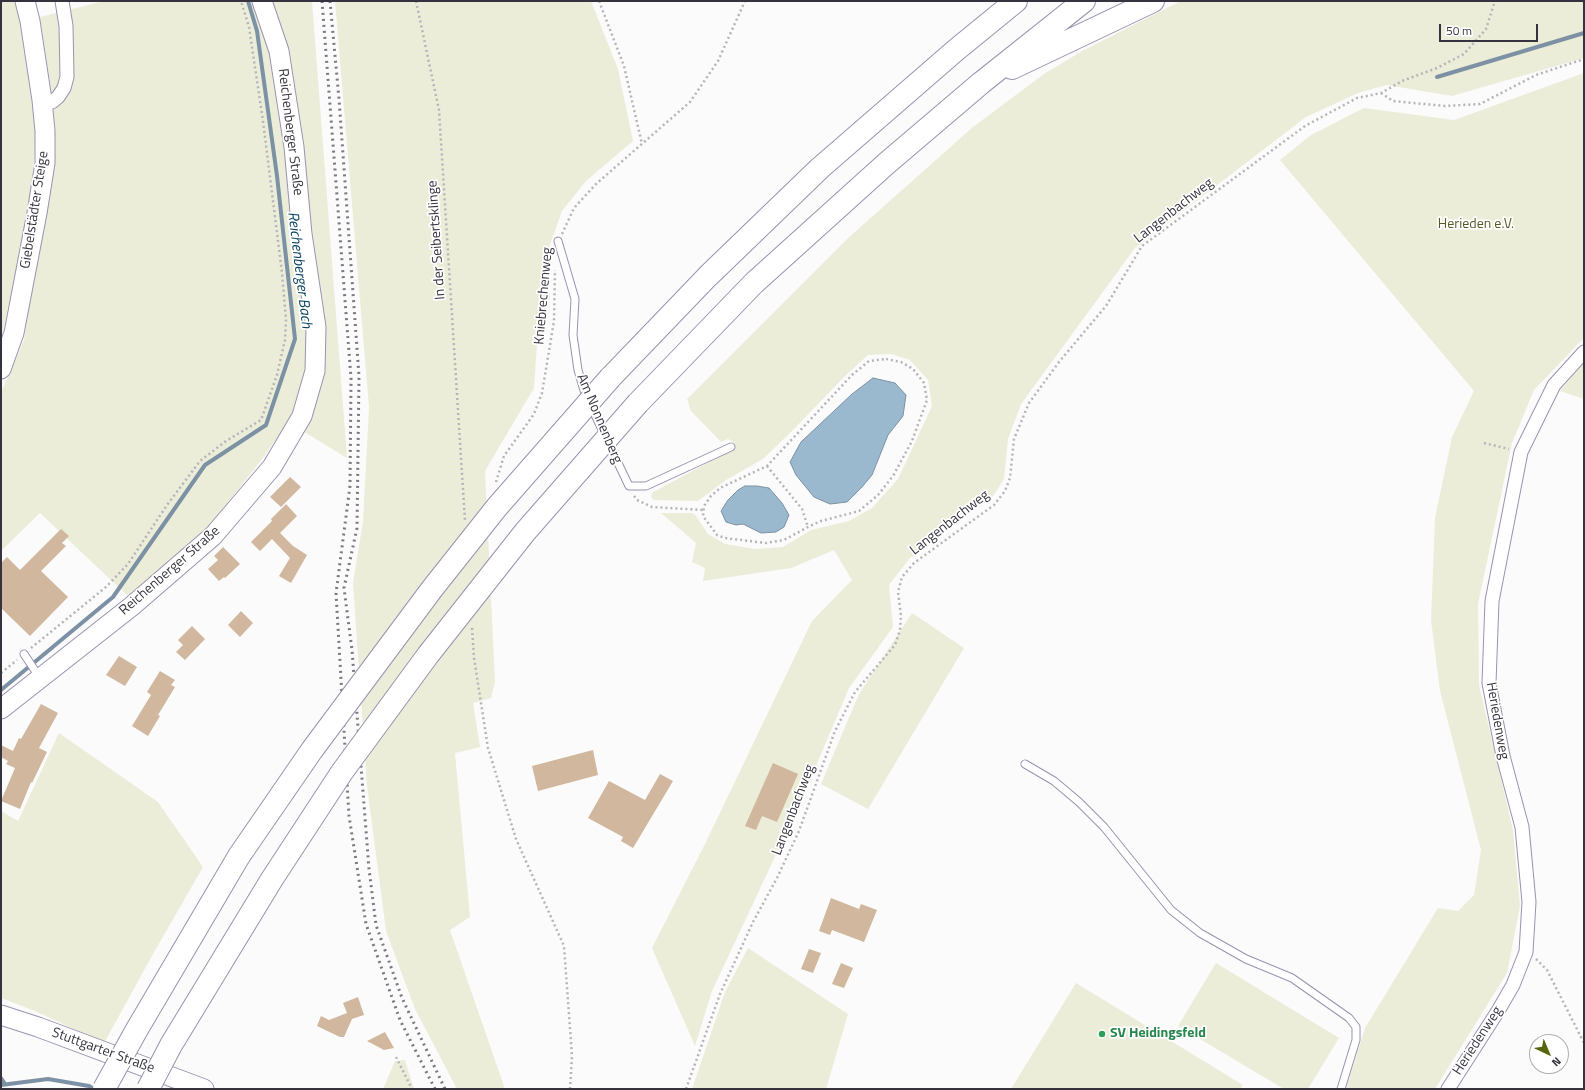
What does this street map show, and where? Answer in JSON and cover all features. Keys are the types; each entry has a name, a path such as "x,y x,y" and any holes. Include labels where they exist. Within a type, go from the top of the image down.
{"highway":[{"path":"956,50 997,1"},
{"path":"104,1089 136,1031 239,856 312,750 432,589 497,507 610,378 708,276 815,174 956,50 1016,1"},
{"path":"148,1089 171,1045 268,886 342,772 428,654 525,532 638,403 754,283 887,163 981,84 1084,1"},
{"path":"981,84 1153,1"}],"main road":[{"name":"Giebelstädter Steige","path":"1,369 14,333 38,206 44,163 45,131 42,100 30,21 25,1"},
{"name":"Reichenberger Straße","path":"1,709 38,675 132,606 213,536 272,467 302,416 315,372 316,327 302,234 294,147 279,51 262,1"},
{"name":"Stuttgarter Straße","path":"1,1015 204,1089"}],"street":[{"path":"42,100 52,102 58,97 64,88 67,77 66,26 62,1"},
{"name":"Heriedenweg","path":"1448,1089 1502,1005 1513,985 1526,952 1529,902 1522,827 1503,756 1489,683 1492,601 1521,452 1554,385 1584,352"}],"lane":[{"name":"Am Nonnenberg","path":"558,241 575,299 573,335 578,370 585,394 629,486"},
{"path":"629,486 646,486 731,447"},
{"path":"25,655 38,675"},
{"path":"1025,764 1054,781 1079,802 1104,827 1170,910 1200,933 1226,948 1246,959 1292,978 1349,1018 1356,1027 1356,1040 1340,1089"}],"path":[{"path":"1,672 25,655 106,587 128,564 200,461 226,441 261,420 277,375 285,340 286,320 282,273 263,121 249,27 241,1"},
{"name":"In der Seibertsklinge","path":"416,1 439,110 462,481"},
{"path":"599,1 624,66 642,144"},
{"name":"Kniebrechenweg","path":"558,241 574,208 596,184 690,102 718,61 745,1"},
{"name":"Langenbachweg","path":"686,1089 720,994 753,922 777,878 799,831 835,731 855,692 895,645 900,630 902,616 898,592 902,577 914,563 994,505 1004,491 1010,478 1014,439 1029,404 1059,362 1106,306 1142,246 1305,126 1357,98 1381,93 1402,81 1437,68 1464,54 1486,29 1495,1"},
{"path":"1381,93 1393,101 1445,106 1480,104 1536,75 1584,59"},
{"name":"Kniebrechenweg","path":"496,485 496,478 504,456 534,414 542,393 554,321 556,269"},
{"path":"886,359 901,362 913,369 924,382 927,400 912,441 893,476 878,494 859,510 821,521 784,540 766,543 725,538 717,534 710,527 704,516 704,506 711,496 720,488 767,466 852,375 869,361 886,359"},
{"path":"1484,443 1521,452"},
{"path":"767,466 802,509 808,527"},
{"path":"629,486 637,500 652,507 704,510"},
{"path":"478,682 488,748 516,838 564,946 572,1056 570,1089"},
{"path":"1526,952 1539,960 1547,970 1584,1043"},
{"path":"396,1057 412,1089"}],"green space":[{"path":"1,1 15,1 20,23 37,130 29,211 1,340"},
{"path":"104,1 312,1 347,458 288,422 263,458 206,530 131,599 40,513 1,551 1,393 24,340 54,154 54,109 40,17"},
{"path":"335,1 591,1 618,69 633,141 586,181 562,211 546,256 550,298 537,344 534,388 485,471 495,682 491,698 473,703 480,747 455,753 470,917 450,930 505,1089 457,1089 415,1009 386,931 367,786 353,583 363,521 369,407"},
{"path":"1181,1 1584,1 1584,58 1452,96 1387,85 1358,93 1306,117 1135,248 1021,404 1008,439 1004,479 993,496 910,558 889,585 893,627 849,688 802,799 712,991 695,1046 652,948 705,844 812,621 852,580 834,550 791,568 703,581 705,568 692,562 696,543 661,513 692,513 696,516 708,534 725,544 755,549 783,547 811,530 849,521 872,508 898,479 932,406 928,380 910,360 891,354 868,355 846,375 763,459 726,480 698,501 654,500 651,497 653,492 734,449 735,445 732,441 728,439 721,442 691,411 687,399 848,238 973,127 1044,74 1082,51"},
{"name":"Herieden e.V.","path":"1584,73 1584,338 1534,390 1512,443 1478,604 1479,685 1513,830 1520,906 1507,973 1435,1089 1346,1089 1365,1028 1438,908 1458,911 1474,895 1481,850 1440,691 1431,620 1435,518 1452,437 1474,391 1280,160 1311,135 1364,108 1454,120"},
{"path":"1584,362 1584,399 1560,391"},
{"path":"912,613 964,648 868,809 821,784 859,694"},
{"path":"59,733 158,802 203,867 104,1043 35,1011 1,998 1,811 18,821"},
{"path":"748,948 848,1014 826,1089 692,1089 725,992"},
{"path":"1216,963 1339,1038 1308,1089 1284,1089 1178,1026"},
{"name":"SV Heidingsfeld","path":"1076,983 1243,1085 1240,1089 1011,1089"},
{"path":"405,1060 414,1089 383,1089 395,1061"}],"water":[{"path":"873,378 895,383 906,395 903,416 888,435 872,475 847,502 830,504 814,497 796,475 790,462 801,442 852,394"},
{"path":"745,486 769,488 782,503 789,515 784,527 776,532 761,533 743,524 736,525 726,522 721,511 728,500 738,490"}],"building":[{"path":"290,477 301,487 281,507 270,497"},
{"path":"286,504 297,516 280,533 293,546 307,555 291,583 279,576 290,558 272,539 260,551 251,542 272,521 271,519"},
{"path":"61,529 69,536 62,543 66,546 41,571 68,597 30,636 1,608 1,563 7,557 20,570"},
{"path":"223,547 240,564 225,578 224,577 219,581 208,569 218,560 214,556"},
{"path":"241,611 253,623 240,637 228,625"},
{"path":"192,626 205,639 185,660 176,652 183,645 178,640"},
{"path":"119,656 137,667 125,686 106,675"},
{"path":"160,671 175,680 171,685 175,687 158,715 160,716 148,736 132,726 151,695 147,692"},
{"path":"41,704 58,713 39,748 47,752 32,783 31,782 20,809 1,801 15,768 6,764 8,761 1,757 1,745 13,751 19,738 21,739"},
{"path":"593,750 598,775 538,791 532,766"},
{"path":"773,763 798,774 777,822 762,816 756,830 745,826"},
{"path":"660,774 673,781 633,848 621,841 623,837 588,818 609,781 645,800"},
{"path":"831,898 859,909 861,904 877,910 864,942 832,930 830,935 819,931"},
{"path":"809,949 821,953 813,973 801,969"},
{"path":"841,963 853,968 844,988 832,984"},
{"path":"358,997 364,1015 352,1019 344,1037 340,1037 317,1026 321,1016 329,1020 347,1013 343,1003"},
{"path":"385,1032 394,1048 384,1050 367,1041"}],"waterway":[{"name":"Reichenberger Bach","path":"1,690 113,597 205,465 266,425 295,339 277,176 257,31 248,1"},
{"path":"1437,77 1584,33"},
{"name":"Reichenberger Bach","path":"1,1078 5,1084"},
{"path":"1,1085 48,1079 89,1086 94,1089"}],"railway":[{"path":"322,1 351,378 350,486 336,593 349,816 366,924 400,1020 435,1089"},
{"path":"330,1 339,99 359,376 357,528 344,588 352,650 369,869 376,925 402,998 445,1089"}],"place":[{"name":"SV Heidingsfeld","path":"1102,1034"}]}
